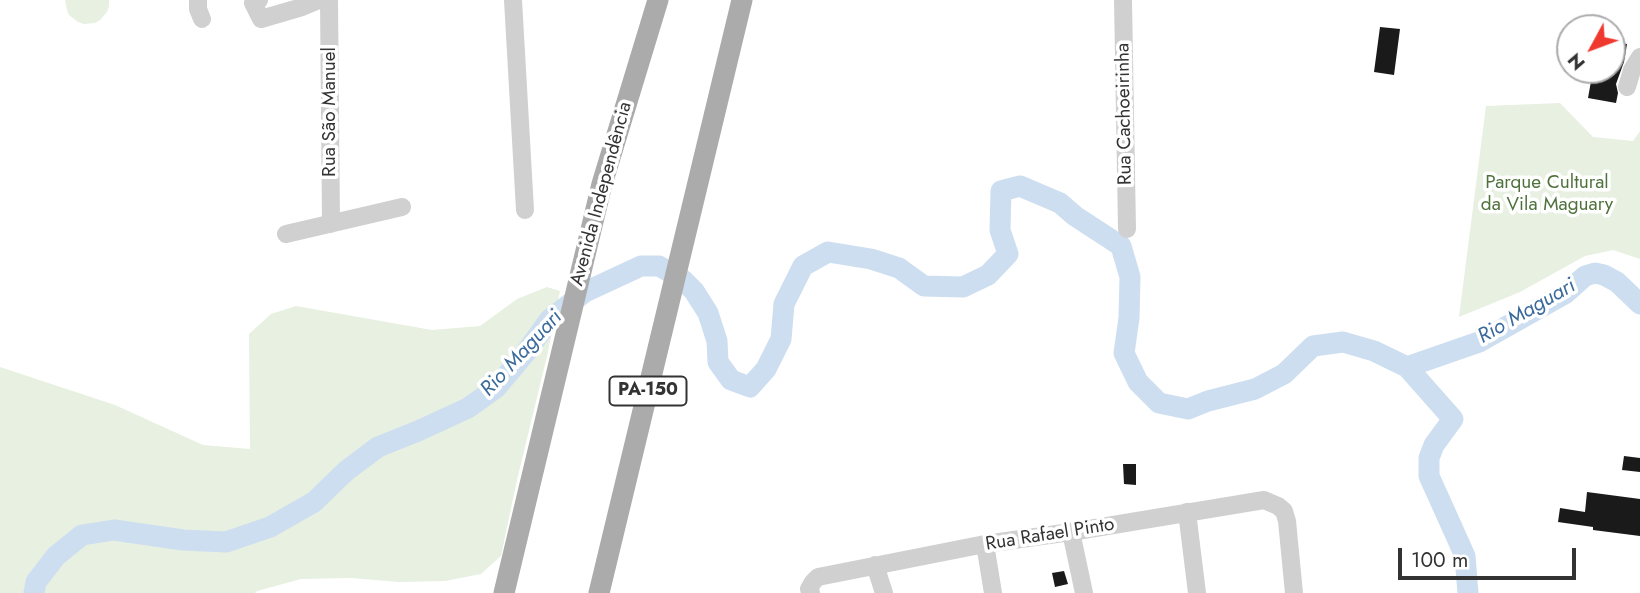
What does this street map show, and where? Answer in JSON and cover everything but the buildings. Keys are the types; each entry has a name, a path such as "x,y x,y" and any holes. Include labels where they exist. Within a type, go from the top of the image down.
{"main road":[{"name":"Avenida Independência","path":"504,593 602,184 658,0"},
{"name":"PA-150","path":"599,593 742,0"}],"street":[{"path":"198,0 202,19"},
{"path":"258,0 253,4 261,19 319,0"},
{"name":"Rua São Manuel","path":"329,0 331,224"},
{"path":"513,0 525,210"},
{"name":"Rua Cachoeirinha","path":"1123,0 1128,229"},
{"path":"1627,88 1632,69 1640,57"},
{"path":"286,234 402,207"},
{"name":"Rua Rafael Pinto","path":"810,591 818,577 875,565 985,544 1265,500 1284,511 1294,593"},
{"path":"1187,512 1197,593"},
{"path":"1071,532 1084,593"},
{"path":"985,544 993,593"},
{"path":"875,565 884,593"}],"green space":[{"path":"65,0 109,0 109,6 100,20 84,24 69,15"},
{"name":"Parque Cultural da Vila Maguary","path":"1560,103 1593,137 1633,141 1640,131 1640,259 1613,250 1585,256 1520,292 1459,317 1486,106"},
{"path":"547,287 560,291 548,352 501,556 481,574 445,581 301,579 255,593 0,593 0,367 115,405 203,445 250,449 249,334 271,314 296,306 432,330 480,326 517,299"}],"waterway":[{"name":"Rio Maguari","path":"34,593 36,582 56,556 82,535 114,530 183,540 226,542 270,527 314,502 346,471 378,447 468,408 496,388 550,319 585,292 641,266 659,266 683,280 694,291 708,313 717,341 718,362 731,380 750,387 766,369 781,339 784,304 803,266 828,252 871,259 899,268 924,286 963,287 988,275 1008,254 1000,230 1001,191 1020,186 1060,203 1121,246 1130,277 1129,318 1124,353 1138,382 1159,403 1188,409 1255,389 1284,374 1313,346 1343,342 1374,351 1407,367 1479,342 1566,293 1585,276 1595,273 1617,282 1640,304"},
{"name":"Rio Maguari","path":"1407,367 1453,419 1434,445 1429,458 1429,476 1465,556 1468,593"}]}
